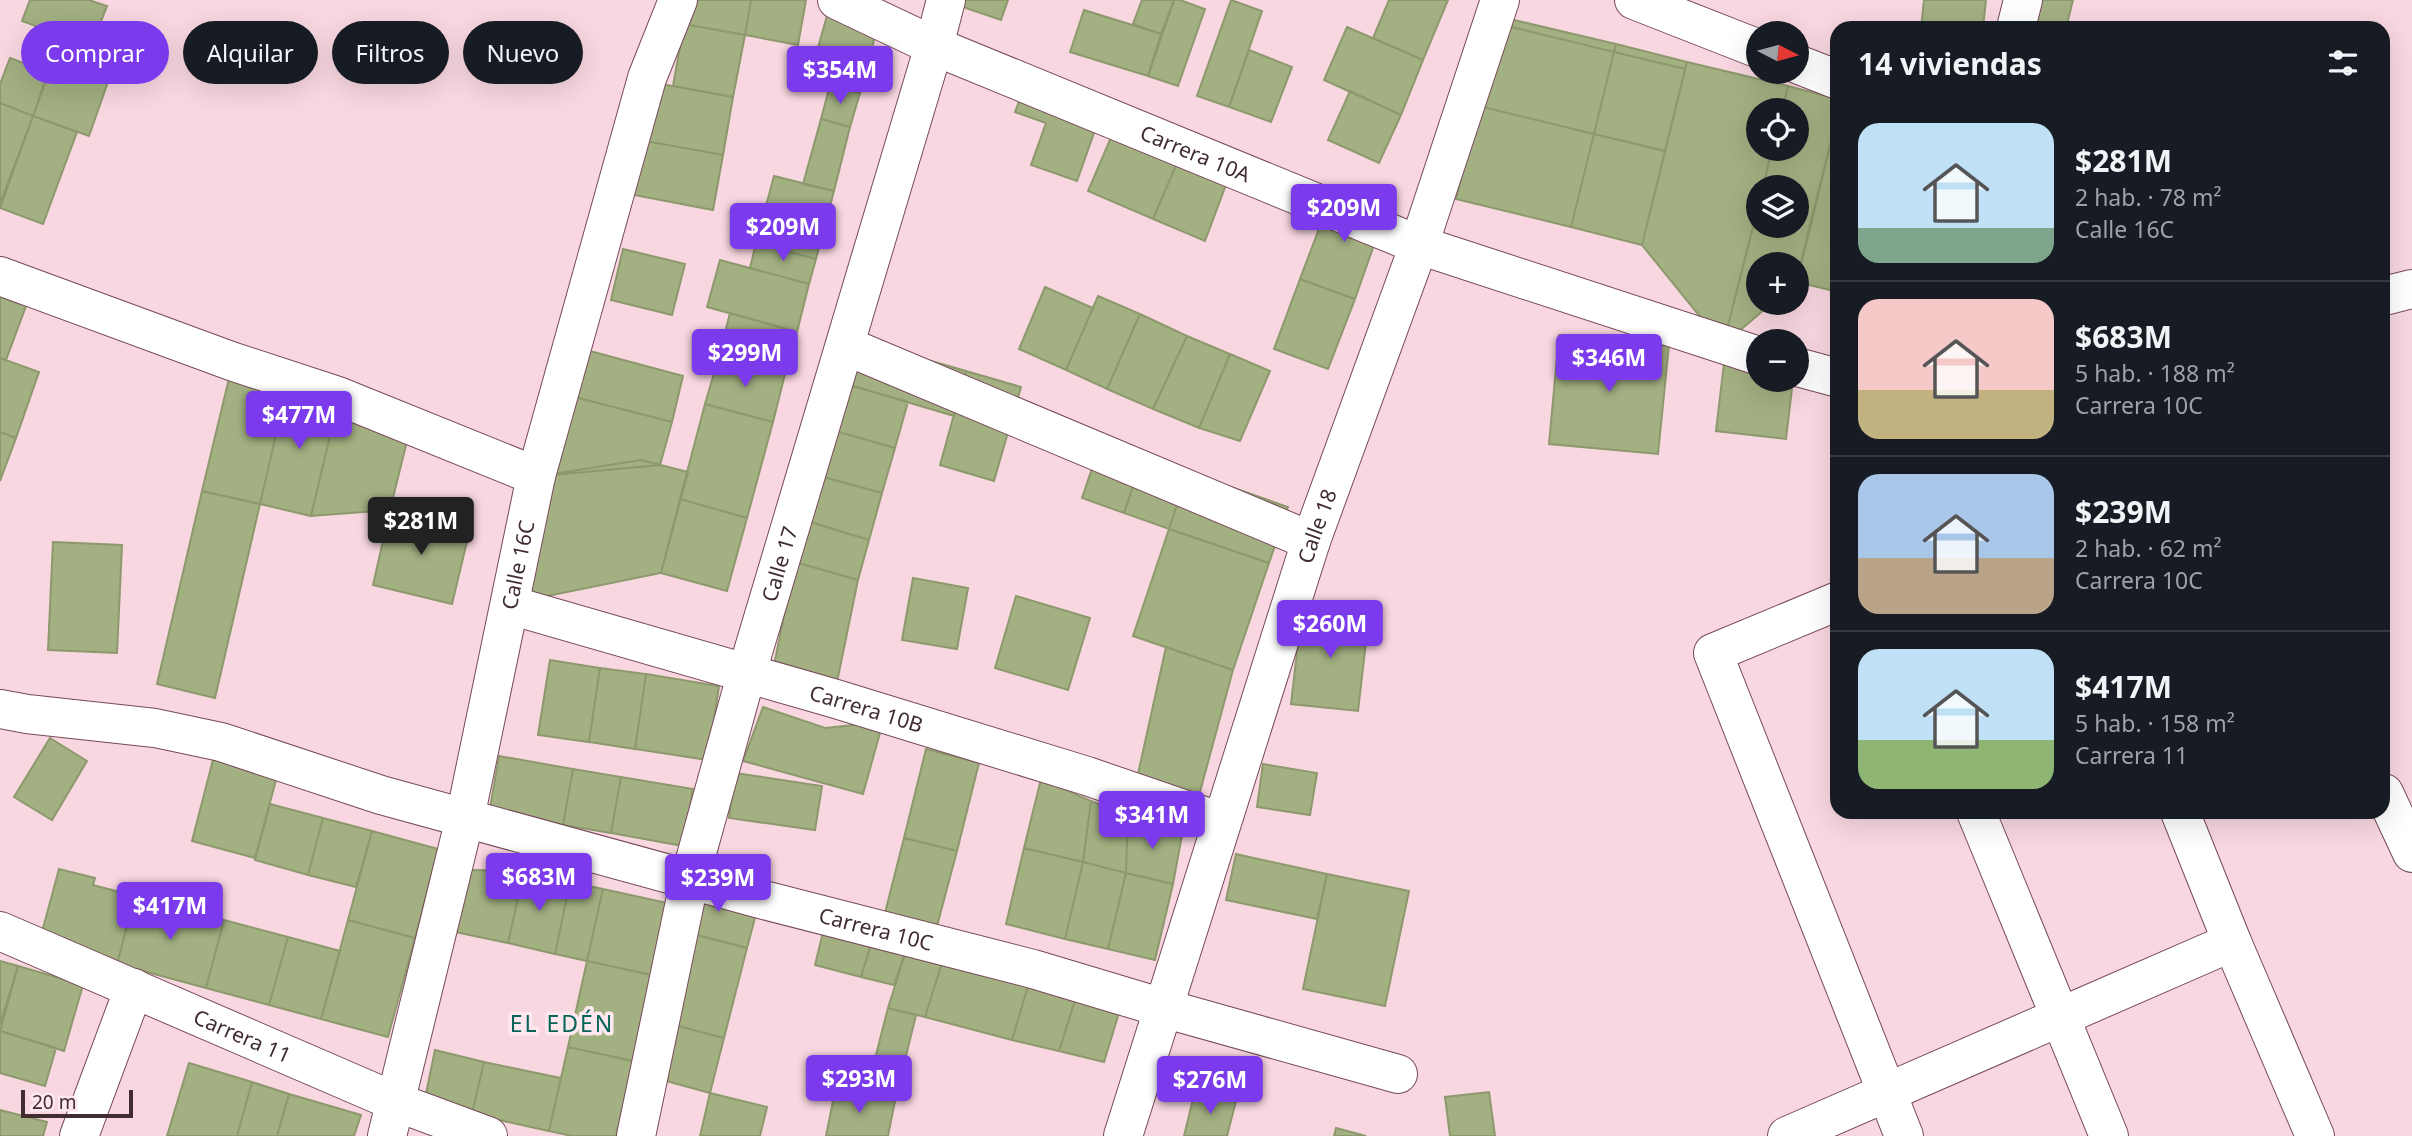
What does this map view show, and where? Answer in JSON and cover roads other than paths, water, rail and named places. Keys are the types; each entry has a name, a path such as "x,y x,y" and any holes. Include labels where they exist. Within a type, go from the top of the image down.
{"street":[{"name":"Calle 16C","path":"391,1119 465,818 536,476 647,78 678,0"},
{"name":"Carrera 10A","path":"837,0 934,46 1419,245 1746,352"},
{"name":"Calle 17","path":"636,1136 690,878 747,673 846,346 946,0"},
{"name":"Calle 18","path":"1123,1136 1311,541 1419,245 1500,0"},
{"path":"1634,0 1746,44"},
{"path":"2018,21 2023,0"},
{"path":"1810,69 1830,77"},
{"path":"0,275 231,361 338,396 536,476"},
{"path":"2390,294 2412,289"},
{"path":"846,346 1311,541"},
{"path":"1809,371 1830,377"},
{"path":"1830,604 1713,653 1904,1136"},
{"name":"Carrera 10B","path":"510,605 1074,772 1221,822"},
{"name":"Carrera 10C","path":"0,709 27,715 155,728 221,742 381,795 760,899 1033,969 1398,1074"},
{"path":"2390,806 2412,853"},
{"path":"1979,819 2109,1136"},
{"path":"2183,819 2315,1136"},
{"name":"Carrera 11","path":"0,931 134,988 391,1119 488,1136"},
{"path":"1787,1136 2232,942"},
{"path":"79,1136 134,988"}],"district":[{"name":"EL EDÉN","path":"562,1023"}]}
